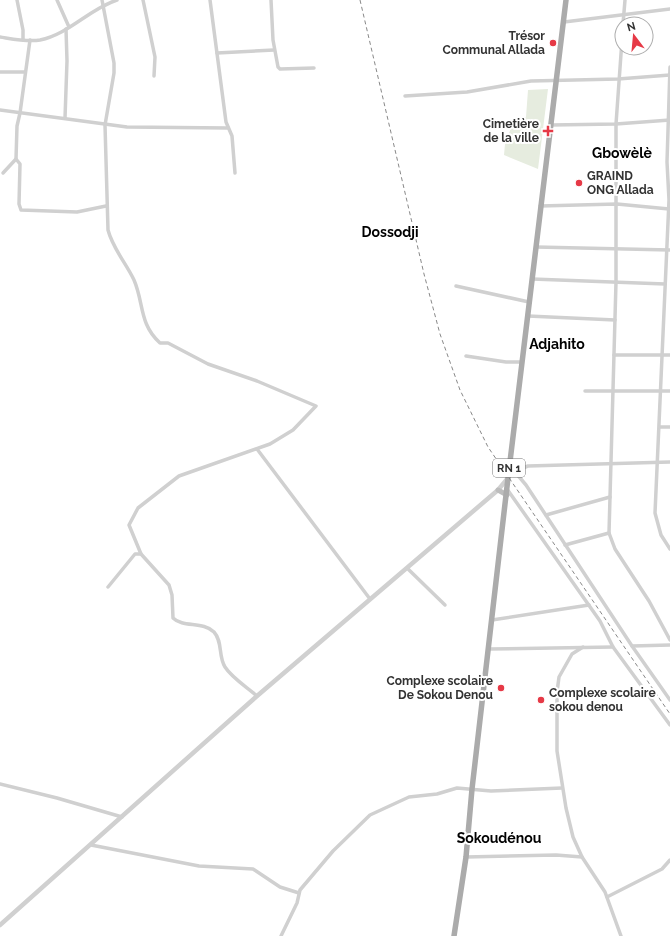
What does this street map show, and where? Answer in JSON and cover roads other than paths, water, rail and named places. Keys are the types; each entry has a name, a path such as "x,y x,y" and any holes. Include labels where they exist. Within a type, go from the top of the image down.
{"main road":[{"name":"RN 1","path":"454,936 466,857 472,789 509,465 566,0"},
{"path":"498,490 507,492"}],"street":[{"path":"17,0 23,30 23,40"},
{"path":"57,0 68,28 65,118"},
{"path":"0,37 23,40 51,37 68,28 103,2 117,0"},
{"path":"143,0 155,57 154,76"},
{"path":"210,0 226,122 232,136 235,173"},
{"path":"271,0 274,50 278,67 280,69 314,68"},
{"path":"625,0 624,16 670,9"},
{"path":"103,2 114,63 114,73 105,125 106,206 108,230 110,240 135,281 147,329 160,343 168,342 208,364 257,381 316,406 293,430 270,444 179,476 138,508 129,525 141,554 169,585 172,595 173,618 181,622 203,626 214,633 219,641 225,668 257,696"},
{"path":"564,22 614,17"},
{"path":"30,40 17,126 16,159 20,164 19,204 21,210 77,212 106,206"},
{"path":"217,53 274,50"},
{"path":"620,56 616,124 616,282 609,533 614,549 649,601 670,640"},
{"path":"670,67 668,250 665,284 660,391 660,427 655,513 661,535 670,549"},
{"path":"0,72 25,72"},
{"path":"405,96 467,92 531,81 618,79 670,75"},
{"path":"0,110 135,128 228,128"},
{"path":"551,125 616,124 669,120"},
{"path":"3,173 16,159"},
{"path":"540,206 617,204 669,209"},
{"path":"536,248 616,248 668,250"},
{"path":"532,280 665,284"},
{"path":"456,286 529,302"},
{"path":"528,316 615,320"},
{"path":"614,355 670,355"},
{"path":"466,356 506,362 522,362"},
{"path":"585,391 670,391"},
{"path":"660,427 670,427"},
{"path":"257,449 370,599"},
{"path":"515,471 528,466 670,462"},
{"path":"509,465 515,471 546,515 632,646 670,700"},
{"path":"0,925 257,696 498,490 508,478"},
{"path":"507,492 600,621 613,647 670,724"},
{"path":"546,515 610,496"},
{"path":"565,545 609,533"},
{"path":"108,587 135,554 141,554"},
{"path":"407,568 445,605"},
{"path":"492,620 589,605"},
{"path":"632,646 670,645"},
{"path":"583,647 572,654 566,662 559,677 557,686 556,734 562,788 569,824 578,849 607,897 621,936"},
{"path":"489,649 613,647"},
{"path":"0,784 57,798 122,817"},
{"path":"281,936 297,903 299,893 333,851 367,817 409,797 437,794 457,788 491,791 562,788"},
{"path":"91,845 199,866 253,870 280,887 299,893"},
{"path":"574,855 578,849"},
{"path":"466,857 574,855 582,857"},
{"path":"607,897 662,870 670,860"}],"railway":[{"path":"360,0 424,274 440,334 460,390 488,447 670,714"}],"place":[{"name":"Trésor Communal Allada","path":"553,43"},
{"name":"Cimetière de la ville","path":"548,131"},
{"name":"GRAIND ONG Allada","path":"579,183"},
{"name":"Complexe scolaire De Sokou Denou","path":"501,688"},
{"name":"Complexe scolaire sokou denou","path":"541,700"}],"district":[{"name":"Gbowèlè","path":"622,153"},
{"name":"Dossodji","path":"390,232"},
{"name":"Adjahito","path":"557,344"},
{"name":"Sokoudénou","path":"499,838"}]}
